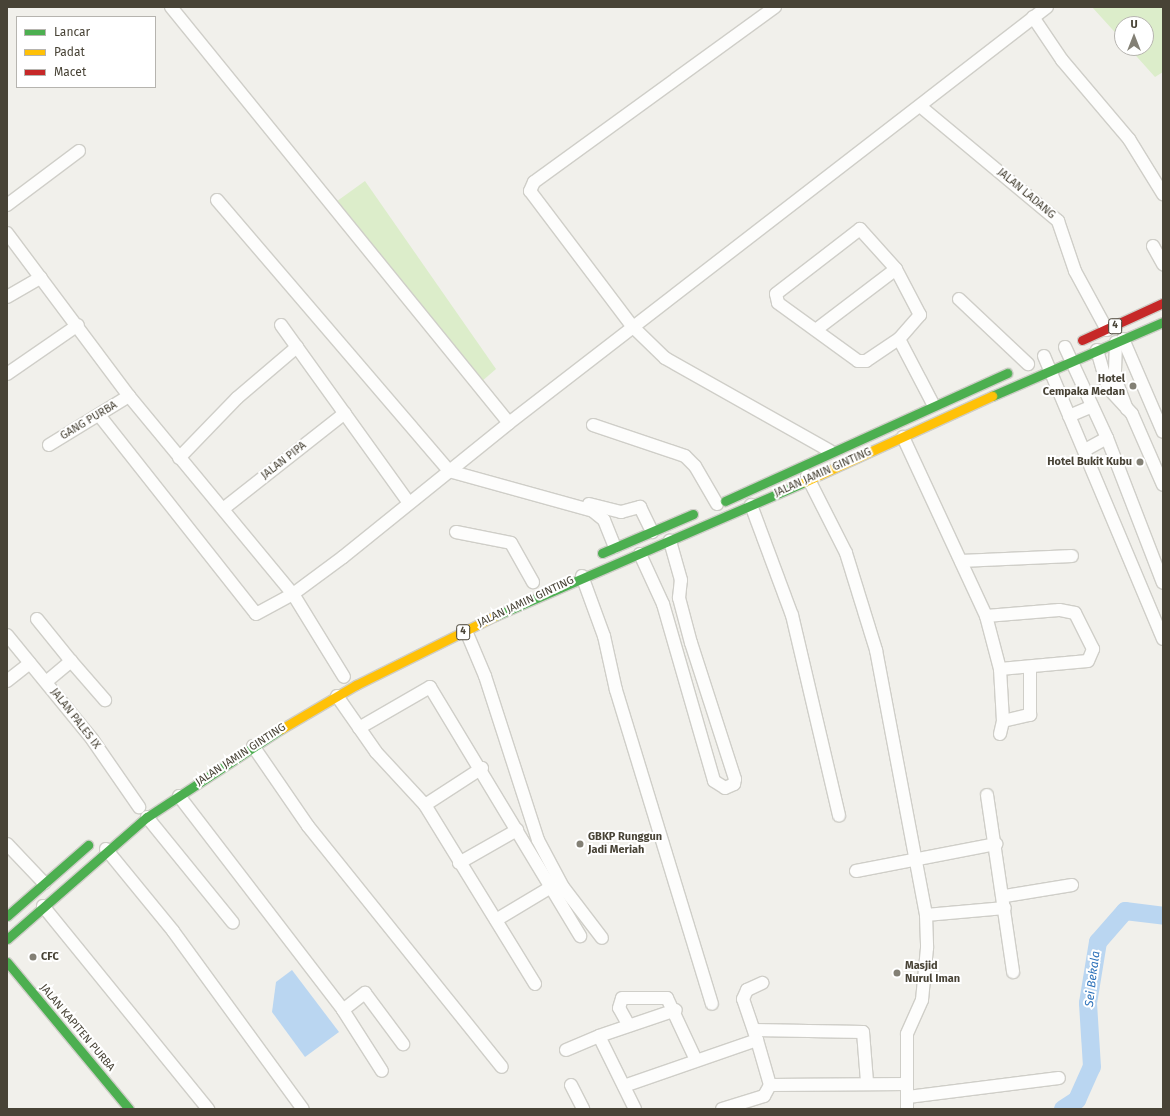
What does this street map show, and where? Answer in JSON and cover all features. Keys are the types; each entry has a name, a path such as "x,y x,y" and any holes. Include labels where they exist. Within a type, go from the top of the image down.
{"main road":[{"name":"JALAN JAMIN GINTING","path":"595,556 710,507 933,404 1107,330 1163,303"},
{"name":"JALAN JAMIN GINTING","path":"7,939 106,850 146,817 253,746 356,685 582,576 670,541 809,480 1050,369 1163,322"},
{"name":"JALAN JAMIN GINTING","path":"520,588 536,580"},
{"path":"347,676 356,685"},
{"path":"128,815 142,804"},
{"path":"7,916 94,840"},
{"name":"JALAN KAPITEN PURBA","path":"7,962 129,1109"}],"street":[{"path":"775,7 532,185 531,193 632,326 665,358 830,451"},
{"path":"98,415 253,612 260,613 293,594 632,326 1047,7"},
{"path":"178,10 509,423"},
{"path":"1033,17 1062,60 1129,139 1163,194"},
{"name":"JALAN LADANG","path":"920,106 1058,221 1075,271 1107,330"},
{"path":"7,205 79,151"},
{"path":"217,200 452,469 593,511 604,520 616,547"},
{"path":"855,230 865,232 896,269 920,316 899,339 860,362 817,329 778,303 776,294 855,230"},
{"path":"7,233 78,325 129,396 293,594 347,676"},
{"path":"1153,246 1163,264"},
{"path":"817,329 896,269"},
{"path":"7,297 41,277"},
{"path":"959,300 1028,364"},
{"path":"7,374 78,325"},
{"path":"281,325 410,503"},
{"path":"899,339 933,404"},
{"path":"1119,341 1115,378 1127,409 1163,484"},
{"path":"1119,341 1163,432"},
{"path":"179,458 237,398 297,347"},
{"path":"1097,350 1108,388 1117,401 1127,409"},
{"path":"1163,583 1107,438 1072,360 1055,352 1050,369 1163,639"},
{"name":"GANG PURBA","path":"49,444 129,396"},
{"path":"1070,416 1092,406"},
{"name":"JALAN PIPA","path":"223,509 345,413"},
{"path":"593,425 685,456 695,466 710,507"},
{"path":"903,437 986,616 1000,669 1003,721 1000,734"},
{"path":"1085,450 1107,438"},
{"path":"802,465 846,553 859,590 876,650 926,915 927,948 922,1000 907,1034 906,1084 908,1103 1059,1078"},
{"path":"452,469 618,512 640,507 652,532"},
{"path":"751,505 792,615 839,816"},
{"path":"456,532 511,543 536,580"},
{"path":"640,554 663,604 714,781 725,788 735,782 724,742 691,643 679,598 681,580 670,541"},
{"path":"961,561 1072,556"},
{"path":"582,576 604,636 616,690 712,1004"},
{"path":"663,604 679,598"},
{"path":"986,616 1059,610 1076,613 1093,649 1092,658 1084,663 1000,669"},
{"path":"37,619 105,700"},
{"path":"466,631 485,676 538,840 562,887 602,938"},
{"name":"JALAN PALES IX","path":"7,635 142,804"},
{"path":"676,648 691,643"},
{"path":"46,682 71,661"},
{"path":"7,681 30,663"},
{"path":"1003,721 1030,715 1030,667"},
{"path":"686,680 701,675"},
{"path":"359,728 430,687 482,768 580,936"},
{"path":"337,696 359,728 425,805 459,863 536,984"},
{"path":"695,716 713,711"},
{"path":"705,748 724,742"},
{"path":"253,746 308,826 502,1067"},
{"path":"425,805 482,768"},
{"path":"987,795 1005,902 1013,972"},
{"path":"179,796 343,1010 382,1070"},
{"path":"146,817 233,923"},
{"path":"459,863 517,830"},
{"path":"7,844 44,883"},
{"path":"856,871 996,844"},
{"path":"106,850 173,931 303,1109"},
{"path":"926,915 1005,902 1072,886"},
{"path":"496,920 551,887"},
{"path":"43,906 208,1109"},
{"path":"722,1109 764,1096 770,1085 756,1035 743,999 747,990 762,984"},
{"path":"343,1010 365,993 403,1044"},
{"path":"628,1024 618,1003 622,998 664,998 676,1010 696,1058"},
{"path":"566,1050 628,1024 676,1010"},
{"path":"624,1086 756,1035 863,1032 867,1082"},
{"path":"599,1036 635,1109"},
{"path":"770,1085 867,1082 906,1084"},
{"path":"571,1085 583,1109"}],"green space":[{"path":"1092,7 1163,7 1163,72 1155,77 1136,56 1154,56 1154,16 1114,16 1114,31"},
{"path":"365,181 496,369 481,382 333,204"}],"water":[{"path":"292,970 339,1032 305,1057 272,1012 276,982"}],"waterway":[{"name":"Sei Bekala","path":"1063,1109 1077,1100 1092,1067 1088,1003 1098,942 1125,911 1163,916"}],"traffic: fast":[{"path":"992,396 1163,322"},
{"path":"725,501 1007,373"},
{"path":"495,616 804,482"},
{"path":"602,553 693,514"},
{"path":"7,939 147,817 281,729"},
{"path":"7,916 88,845"},
{"path":"7,962 129,1109"}],"traffic: slow":[{"path":"804,482 992,396"},
{"path":"281,729 356,685 495,616"}],"traffic: jam":[{"path":"1082,340 1163,303"}],"place":[{"name":"Hotel Cempaka Medan","path":"1133,386"},
{"name":"Hotel Bukit Kubu","path":"1140,462"},
{"name":"GBKP Runggun Jadi Meriah","path":"580,844"},
{"name":"CFC","path":"33,957"},
{"name":"Masjid Nurul Iman","path":"897,973"}]}
